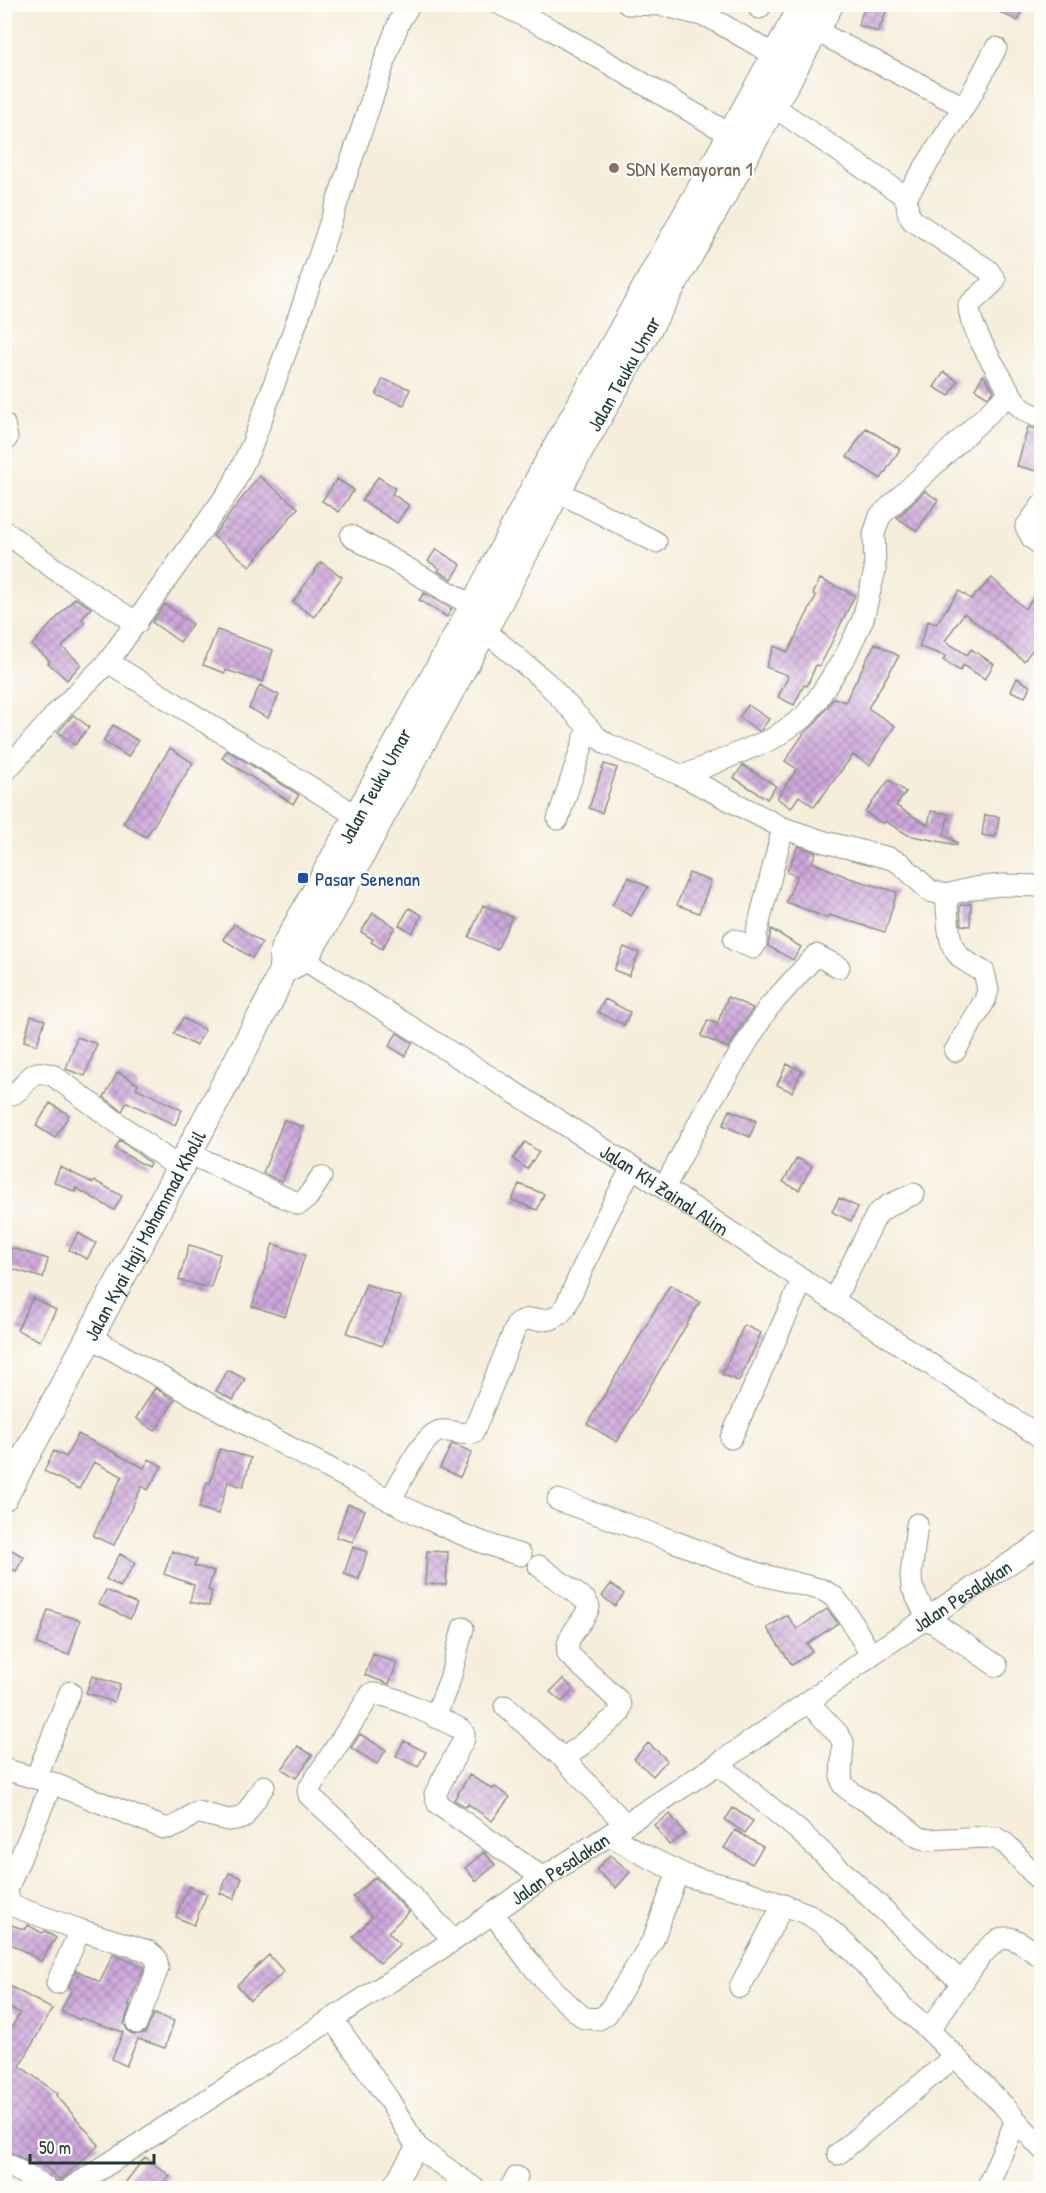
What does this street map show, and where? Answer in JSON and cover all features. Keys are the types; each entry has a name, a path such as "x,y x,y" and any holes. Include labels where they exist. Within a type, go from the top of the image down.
{"main road":[{"name":"Jalan Teuku Umar","path":"290,960 357,816 473,606 557,491 750,146 776,56 804,4"},
{"name":"Jalan Teuku Umar","path":"290,960 484,630 538,481 731,135 765,100 816,31 830,4"},
{"name":"Jalan Kyai Haji Mohammad Kholil","path":"4,1497 290,960"}],"street":[{"path":"4,773 57,713 108,662 232,487 252,445 301,310 389,48 400,20 410,4"},
{"path":"500,4 552,30 731,135"},
{"path":"628,4 680,7 709,17 776,56"},
{"path":"816,31 964,107"},
{"path":"996,48 964,107 906,197 908,212 912,220 988,270 993,276 995,280 992,284 969,305 969,313 982,342 1018,406 1029,414 1041,418"},
{"path":"765,100 906,197"},
{"path":"682,776 772,739 804,717 846,655 863,619 875,570 874,534 880,516 1010,393"},
{"path":"4,424 7,438 4,442"},
{"path":"557,491 656,542"},
{"path":"1041,505 1026,527 1032,538 1041,546"},
{"path":"4,531 56,570 137,623"},
{"path":"351,536 473,606"},
{"path":"484,630 546,682 588,728 607,744 682,776 783,828 825,842 889,858 900,863 930,891 946,895 974,888 1002,885 1041,886"},
{"path":"108,662 357,816"},
{"path":"558,819 588,728"},
{"path":"734,940 753,948 756,943 756,935 783,828"},
{"path":"946,895 951,940 955,951 984,972 988,990 985,1000 955,1051"},
{"path":"664,1188 709,1104 768,1008 816,955 839,967"},
{"name":"Jalan KH Zainal Alim","path":"290,960 632,1167 1041,1438"},
{"path":"4,1092 13,1094 30,1076 38,1072 54,1076 184,1161 299,1204 304,1202 321,1177"},
{"path":"390,1501 431,1434 446,1431 465,1435 473,1433 517,1324 528,1320 551,1320 559,1317 579,1282 603,1223 632,1167"},
{"path":"834,1300 877,1214 888,1205 914,1194"},
{"path":"731,1438 802,1280"},
{"path":"90,1337 197,1399 390,1501 474,1540 521,1555"},
{"path":"558,1500 673,1541 742,1569 823,1590 834,1597 847,1614 871,1655"},
{"path":"917,1524 911,1575 912,1587 927,1618 997,1666"},
{"name":"Jalan Pesalakan","path":"71,2188 454,1940 543,1878 718,1764 871,1655 1041,1542"},
{"path":"539,1566 585,1600 589,1606 568,1642 568,1654 618,1701 621,1707 619,1714 564,1759"},
{"path":"435,1717 450,1679 463,1628"},
{"path":"70,1692 44,1780 8,1887 8,1900 13,1906 148,1952 156,1958 158,1968 137,2023"},
{"path":"454,1940 308,1792 373,1693 395,1699 462,1730 464,1739 435,1794 435,1799 438,1804 543,1878"},
{"path":"808,1702 843,1742 841,1776 843,1785 852,1793 892,1816 918,1837 928,1840 996,1838 1006,1844 1041,1883"},
{"path":"505,1706 564,1759 617,1829 678,1872 745,1891 808,1914 826,1926 855,1953 902,2006 955,2056 1041,2149"},
{"path":"718,1764 799,1831 962,1983"},
{"path":"4,1768 44,1780 170,1829 197,1812 228,1820 243,1818 264,1786"},
{"path":"493,1913 525,1958 549,1986 584,2018 599,2019 607,2014 653,1940 678,1872"},
{"path":"740,1987 783,1905"},
{"path":"57,1983 80,1929"},
{"path":"929,2030 989,1946 1000,1939 1012,1938 1041,1957"},
{"path":"333,2020 389,2100 417,2147 474,2188"},
{"path":"838,2154 955,2056"},
{"path":"987,2188 1016,2121"},
{"path":"392,2188 417,2147"},
{"path":"4,2162 42,2187"}],"building":[{"path":"866,4 889,4 878,32 858,25"},
{"path":"983,4 1025,4 1018,21"},
{"path":"944,372 958,381 949,396 934,387"},
{"path":"983,375 994,391 988,397 975,389"},
{"path":"383,379 410,389 404,405 376,395"},
{"path":"1028,427 1041,431 1041,472 1017,466"},
{"path":"866,428 900,449 881,479 847,457"},
{"path":"259,476 298,508 250,566 213,536"},
{"path":"378,477 395,488 392,494 409,505 397,523 362,500"},
{"path":"337,479 354,490 339,512 322,501"},
{"path":"925,491 938,500 917,531 897,518"},
{"path":"436,549 461,565 452,579 438,571 440,569 428,561"},
{"path":"321,562 342,577 314,617 293,602"},
{"path":"992,578 1025,609 1041,588 1041,638 1024,661 964,613 945,641 967,655 971,649 994,664 985,679 963,665 960,671 943,660 946,656 919,647 928,621 936,624 959,591 971,599"},
{"path":"820,579 855,595 820,666 816,665 807,686 804,685 794,705 778,697 787,675 766,667 774,646 788,652 816,596 813,594"},
{"path":"424,593 452,609 447,617 419,600"},
{"path":"75,598 91,608 82,619 85,622 62,647 81,664 67,680 32,645"},
{"path":"165,604 192,624 180,642 152,622"},
{"path":"217,630 273,650 263,682 203,665"},
{"path":"875,643 899,656 868,708 895,726 870,765 853,755 814,807 799,796 791,808 777,798 797,769 785,761 804,733 814,725 834,698 845,702"},
{"path":"1017,678 1030,686 1025,697 1011,691"},
{"path":"260,685 279,695 268,718 249,708"},
{"path":"748,705 769,719 759,731 739,717"},
{"path":"73,715 89,727 75,745 58,732"},
{"path":"113,725 138,741 128,757 103,741"},
{"path":"170,748 193,763 146,837 123,823"},
{"path":"227,750 299,795 293,804 222,758"},
{"path":"604,764 617,768 602,813 589,808"},
{"path":"743,765 776,786 767,799 734,778"},
{"path":"889,780 906,792 896,806 928,825 931,811 949,814 944,835 957,845 908,835 885,821 883,824 865,812"},
{"path":"985,815 999,817 996,837 982,835"},
{"path":"798,846 816,852 812,862 849,878 897,892 885,932 829,915 827,918 786,902 797,876 787,872"},
{"path":"689,873 711,881 699,913 677,905"},
{"path":"629,877 648,887 631,916 612,905"},
{"path":"971,904 970,926 961,925 960,905"},
{"path":"483,905 512,917 497,950 469,937"},
{"path":"409,908 422,915 412,933 399,925"},
{"path":"373,913 395,927 382,949 371,942 373,939 361,932"},
{"path":"234,924 262,943 252,958 223,939"},
{"path":"771,929 801,947 793,960 768,946"},
{"path":"624,947 639,953 629,976 614,970"},
{"path":"728,997 753,1008 728,1048 701,1036 708,1020 717,1024"},
{"path":"605,999 630,1012 624,1025 598,1012"},
{"path":"31,1016 45,1020 37,1045 24,1041"},
{"path":"183,1018 205,1030 196,1046 174,1034"},
{"path":"397,1033 412,1043 405,1056 389,1046"},
{"path":"77,1037 97,1044 85,1076 66,1069"},
{"path":"787,1064 802,1071 792,1092 777,1085"},
{"path":"118,1072 138,1084 136,1088 182,1110 175,1125 127,1102 122,1111 104,1097"},
{"path":"50,1103 69,1115 55,1138 36,1126"},
{"path":"730,1110 756,1121 750,1137 723,1125"},
{"path":"284,1120 304,1127 282,1182 263,1173"},
{"path":"120,1140 150,1163 148,1167 115,1149"},
{"path":"525,1142 539,1152 527,1169 513,1159"},
{"path":"797,1158 812,1166 799,1190 783,1182"},
{"path":"60,1167 93,1183 95,1181 122,1196 114,1210 76,1188 75,1192 54,1182"},
{"path":"519,1184 544,1194 537,1210 512,1200"},
{"path":"839,1198 858,1207 851,1221 832,1212"},
{"path":"78,1233 96,1243 87,1259 69,1250"},
{"path":"273,1244 305,1255 285,1317 252,1306"},
{"path":"189,1245 220,1254 211,1288 179,1280"},
{"path":"12,1248 48,1259 43,1278 6,1267"},
{"path":"366,1284 401,1297 382,1346 347,1333"},
{"path":"670,1285 700,1302 617,1442 587,1424"},
{"path":"33,1298 56,1310 40,1341 17,1330"},
{"path":"744,1325 761,1333 739,1381 722,1374"},
{"path":"228,1370 245,1379 233,1400 216,1391"},
{"path":"155,1388 175,1400 155,1431 136,1418"},
{"path":"78,1434 144,1468 149,1459 162,1466 148,1490 142,1486 114,1545 93,1536 122,1476 94,1462 79,1489 44,1471 54,1451 66,1457"},
{"path":"452,1444 472,1452 460,1477 440,1468"},
{"path":"220,1449 251,1458 243,1487 228,1482 218,1514 199,1508 207,1482 210,1483"},
{"path":"348,1504 365,1510 353,1542 336,1537"},
{"path":"353,1547 367,1552 359,1579 344,1574"},
{"path":"10,1549 24,1557 16,1571 4,1565 4,1558"},
{"path":"172,1551 197,1560 194,1566 214,1571 208,1590 212,1591 209,1606 190,1602 194,1585 164,1574"},
{"path":"427,1551 448,1552 446,1585 425,1584"},
{"path":"120,1554 135,1563 120,1587 106,1579"},
{"path":"611,1584 624,1594 615,1606 602,1596"},
{"path":"106,1590 137,1604 130,1619 99,1604"},
{"path":"827,1609 838,1623 807,1644 812,1651 792,1665 767,1628 787,1615 797,1629"},
{"path":"48,1610 80,1620 69,1655 37,1644"},
{"path":"373,1654 397,1663 389,1684 365,1675"},
{"path":"92,1676 120,1685 114,1702 86,1693"},
{"path":"563,1679 574,1689 562,1702 550,1692"},
{"path":"360,1734 386,1750 377,1764 351,1748"},
{"path":"404,1741 426,1752 418,1767 396,1756"},
{"path":"648,1743 667,1760 653,1776 634,1759"},
{"path":"298,1746 312,1755 296,1778 282,1769"},
{"path":"469,1775 510,1797 492,1821 468,1804 466,1807 454,1800"},
{"path":"733,1808 753,1821 745,1833 725,1820"},
{"path":"670,1814 685,1834 669,1845 654,1825"},
{"path":"735,1830 763,1847 752,1864 724,1848"},
{"path":"484,1852 495,1865 476,1881 465,1868"},
{"path":"610,1855 630,1872 616,1888 596,1870"},
{"path":"229,1873 242,1878 234,1899 220,1893"},
{"path":"375,1877 409,1912 388,1932 400,1944 380,1963 353,1937 372,1917 353,1897"},
{"path":"188,1886 207,1894 194,1925 176,1917"},
{"path":"4,1922 25,1930 28,1925 56,1938 41,1961 4,1940"},
{"path":"113,1954 144,1968 128,2006 130,2006 124,2024 128,2031 133,2035 145,2033 154,2014 174,2021 165,2048 138,2039 126,2066 112,2059 123,2032 81,2018 80,2020 61,2011 72,1989 69,1987 76,1970 100,1982"},
{"path":"269,1955 284,1972 250,2000 237,1985"},
{"path":"4,1983 52,2009 20,2066 58,2094 57,2096 99,2145 61,2180 31,2155 28,2162 4,2149 4,2040 20,2013 4,2005"},
{"path":"145,2157 170,2176 160,2188 121,2188"}],"place":[{"name":"SDN Kemayoran 1","path":"614,168"},
{"name":"Pasar Senenan","path":"303,878"}]}
